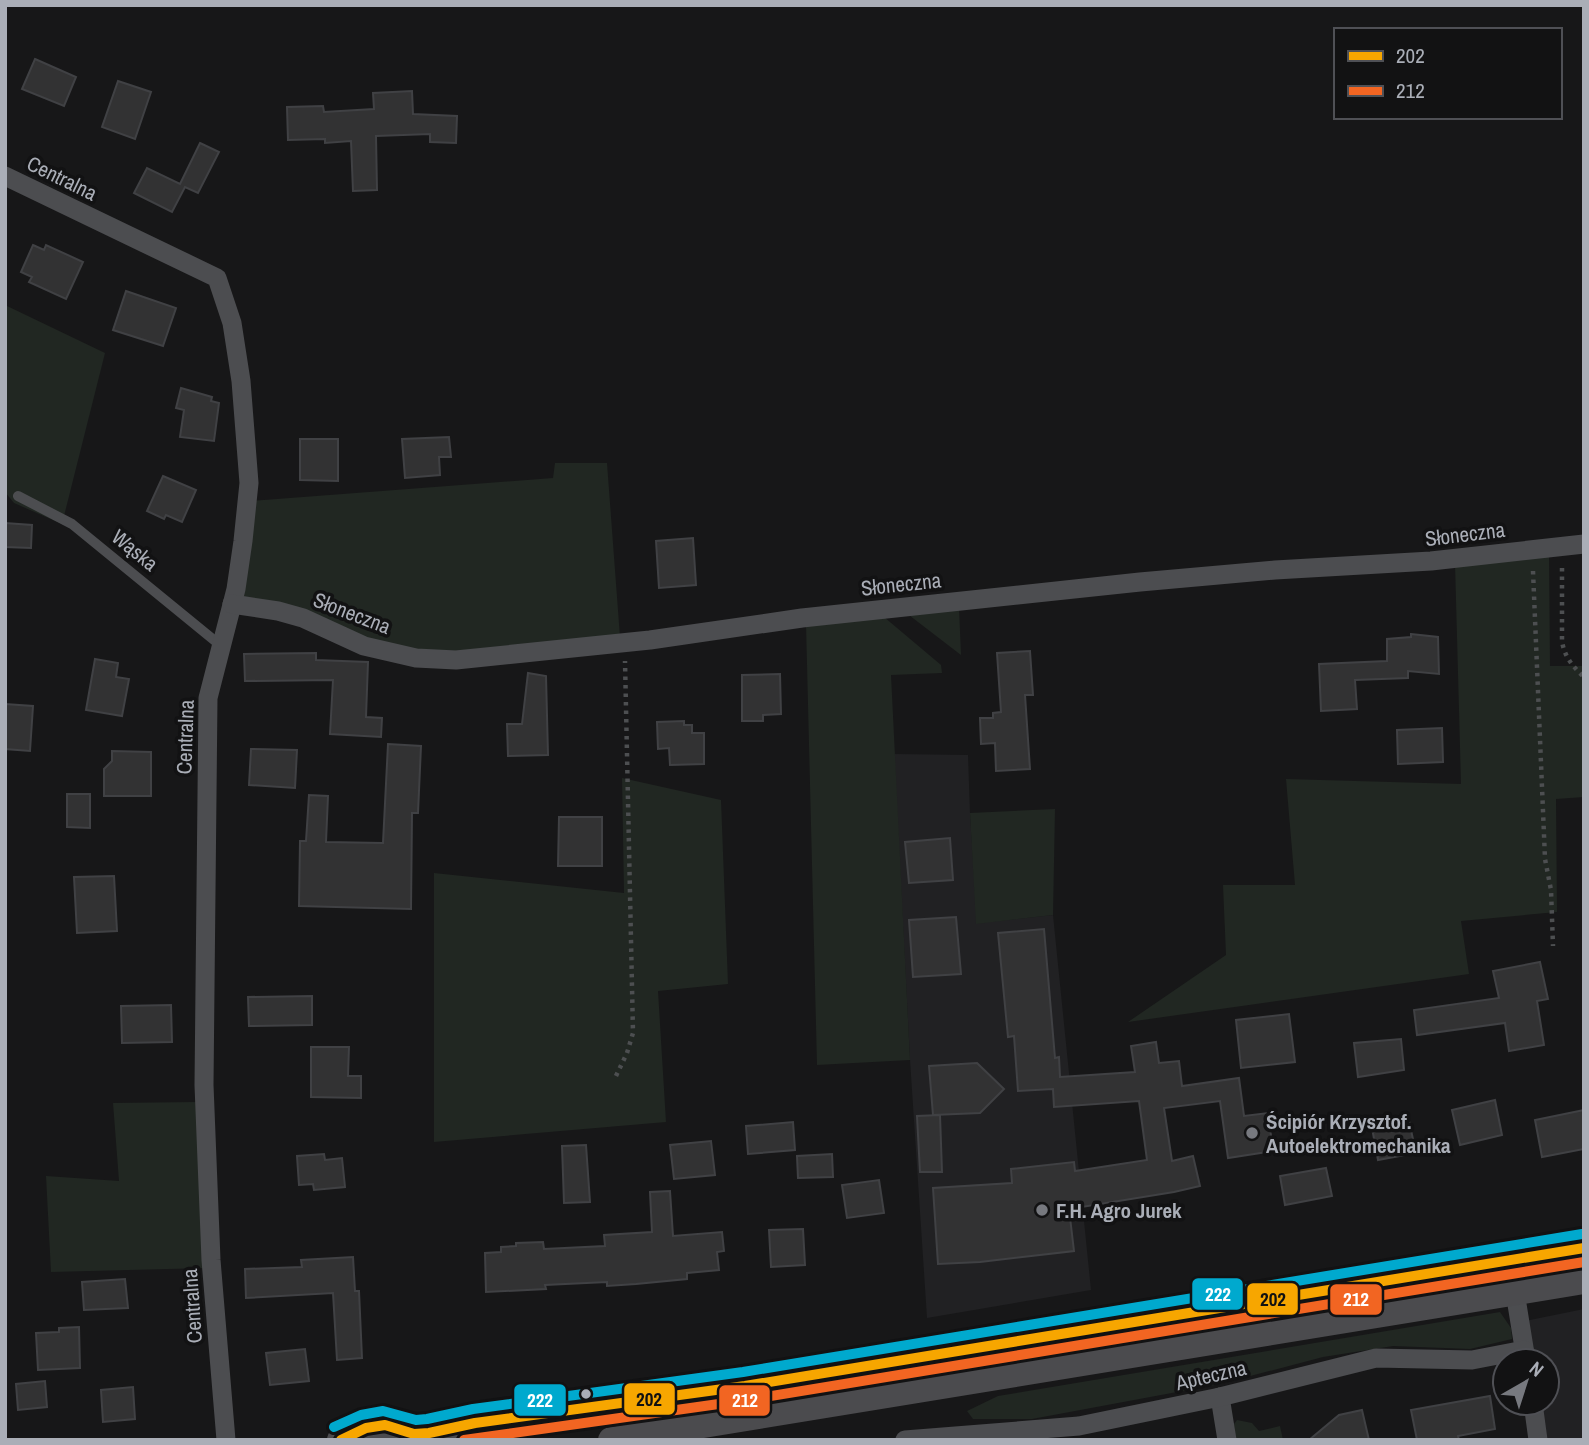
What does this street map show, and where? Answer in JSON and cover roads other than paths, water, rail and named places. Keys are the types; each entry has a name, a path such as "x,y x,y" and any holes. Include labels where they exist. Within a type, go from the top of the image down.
{"main road":[{"path":"340,1440 366,1428 385,1425 416,1437 475,1423 761,1383 1584,1248"},
{"path":"611,1440 1584,1281"}],"street":[{"name":"Centralna","path":"5,176 217,278 232,323 242,381 249,483 236,589 208,698 204,1085 211,1260 226,1440"},
{"name":"Słoneczna","path":"232,604 303,618 364,646 416,658 456,660 624,643 802,618 1114,585 1275,570 1431,561 1584,544"},
{"path":"1515,1292 1524,1347"},
{"name":"Apteczna","path":"918,1439 1079,1426 1220,1397 1376,1358 1491,1358"},
{"path":"1220,1397 1227,1440"},
{"path":"1535,1417 1538,1440"}],"lane":[{"name":"Wąska","path":"18,496 72,524 220,645"}],"place":[{"name":"Ścipiór Krzysztof. Autoelektromechanika","path":"1252,1133"},
{"name":"F.H. Agro Jurek","path":"1042,1210"}]}
